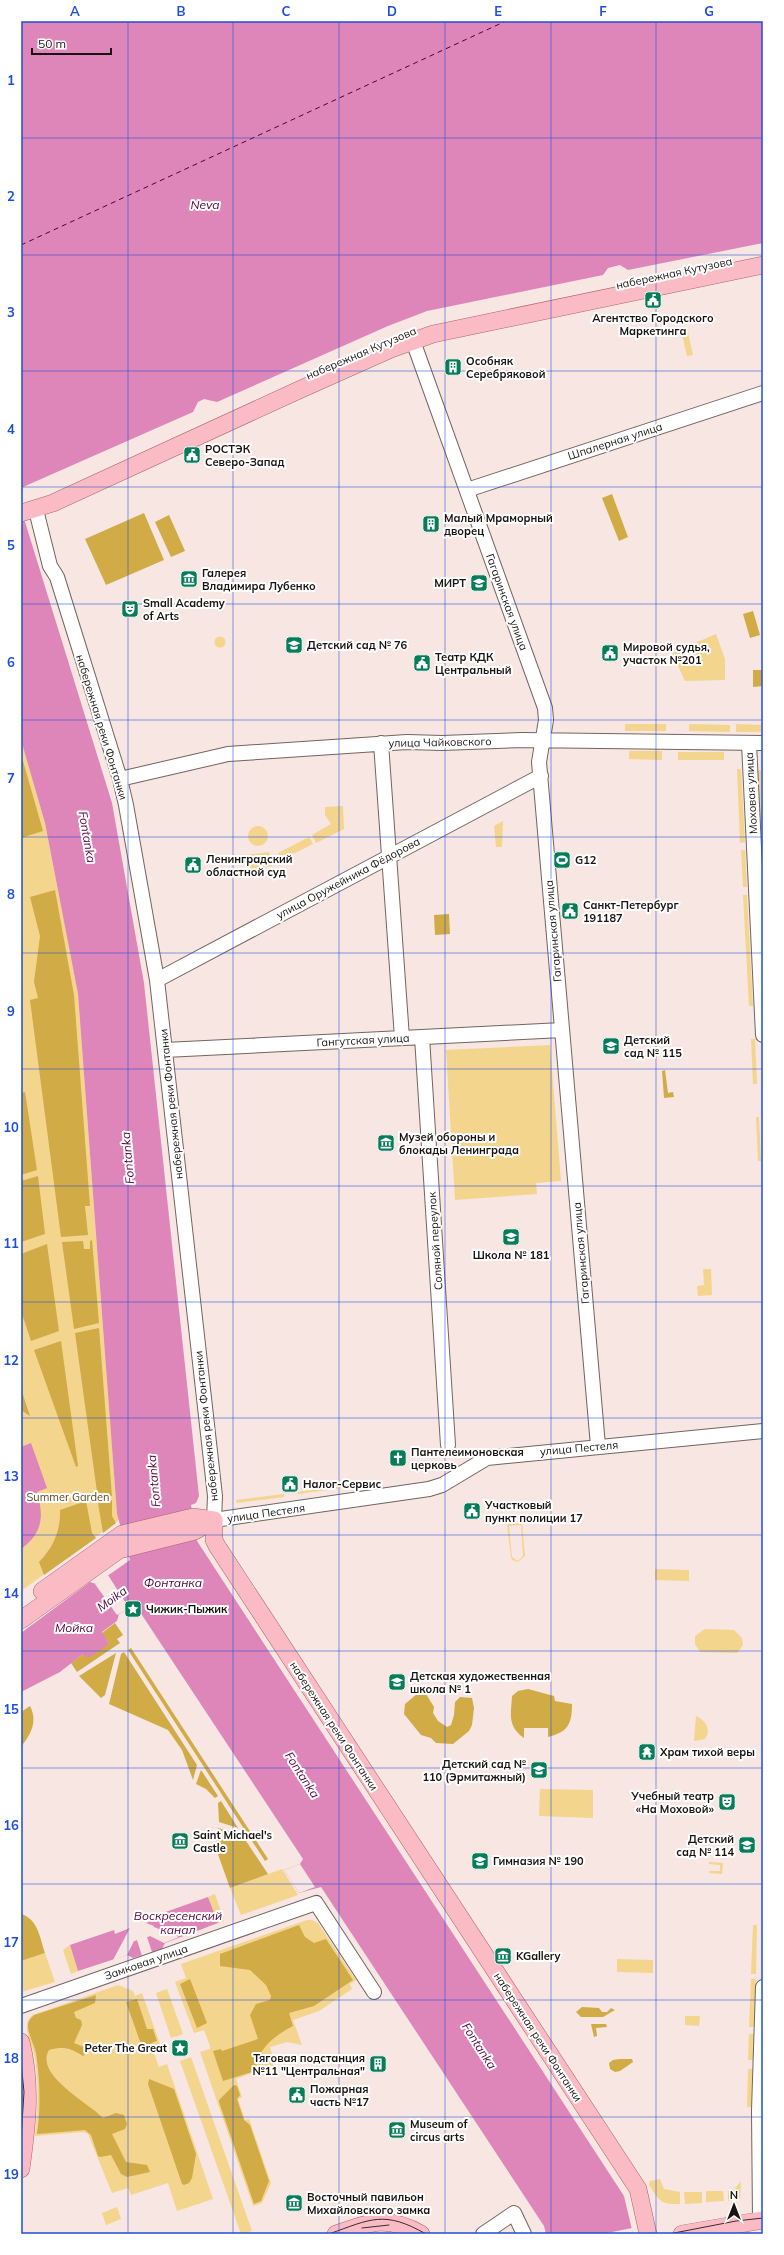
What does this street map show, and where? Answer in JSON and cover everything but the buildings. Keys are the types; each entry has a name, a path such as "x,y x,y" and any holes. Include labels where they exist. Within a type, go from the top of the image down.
{"main road":[{"name":"набережная Кутузова","path":"27,511 35,501 386,340 410,331 447,320 763,254"},
{"name":"набережная Кутузова","path":"27,511 298,390 413,341 449,330 763,265"},
{"name":"улица Пестеля","path":"125,1541 214,1520"},
{"name":"набережная реки Фонтанки","path":"214,1520 214,1540 217,1546 638,2189 648,2234"},
{"path":"21,1606 125,1541"},
{"path":"21,1620 119,1550 125,1541"},
{"path":"21,2042 28,2080 28,2103 21,2169"},
{"path":"682,2234 761,2220"},
{"path":"336,2234 368,2223 379,2221 398,2223 421,2234"}],"street":[{"name":"Гагаринская улица","path":"413,341 545,708 546,720 539,762 540,776 598,1446"},
{"name":"Шпалерная улица","path":"467,490 763,393"},
{"name":"набережная реки Фонтанки","path":"27,511 50,566 57,578 120,779 156,980 165,1050 215,1496 214,1520"},
{"name":"улица Чайковского","path":"120,779 228,754 381,743 543,741 763,743"},
{"path":"381,743 402,1038"},
{"name":"Моховая улица","path":"749,743 763,1035"},
{"name":"улица Оружейника Фёдорова","path":"156,980 540,776"},
{"name":"Гангутская улица","path":"165,1050 562,1030"},
{"name":"Соляной переулок","path":"422,1037 448,1445"},
{"name":"улица Пестеля","path":"214,1520 422,1490 442,1484 487,1458 763,1431"},
{"name":"Замковая улица","path":"21,2006 316,1903 374,1992"},
{"path":"761,2220 759,2111 763,1987"},
{"path":"483,2234 514,2213 524,2234"}],"green space":[{"path":"687,328 693,355 687,356 681,330"},
{"path":"716,634 725,659 725,680 685,681 672,653"},
{"path":"220,636 224,638 226,642 224,646 220,648 216,646 214,642 216,638"},
{"path":"625,724 666,724 666,731 625,731"},
{"path":"689,724 730,725 730,732 689,731"},
{"path":"736,724 761,725 761,732 736,732"},
{"name":"Summer Garden","path":"21,740 45,823 78,994 117,1514 119,1520 21,1591"},
{"path":"629,751 662,751 662,760 629,759"},
{"path":"678,752 724,752 724,760 678,760"},
{"path":"737,769 741,769 745,842 740,843"},
{"path":"757,770 761,770 763,853 761,853"},
{"path":"343,806 344,829 316,843 312,835 331,824 325,815 325,807"},
{"path":"503,821 502,847 496,847 494,826"},
{"path":"258,826 265,829 268,836 265,843 258,846 251,843 248,836 251,829"},
{"path":"309,837 313,844 281,860 278,853"},
{"path":"741,850 745,850 747,887 743,887"},
{"path":"269,852 272,866 249,872 246,855"},
{"path":"743,895 747,895 753,1006 749,1006"},
{"path":"751,1039 755,1039 757,1084 753,1084"},
{"path":"550,1045 561,1181 536,1183 537,1194 455,1200 446,1050"},
{"path":"756,1117 759,1117 761,1161 758,1161"},
{"path":"703,1269 711,1269 712,1295 698,1296 697,1286 704,1285"},
{"path":"357,1483 357,1486 298,1494 298,1492"},
{"path":"284,1494 284,1497 237,1503 236,1500"},
{"path":"522,1523 525,1556 518,1562 512,1560 511,1557 507,1524","holes":["521,1525 523,1556 518,1561 512,1557 509,1526"]},
{"path":"655,1569 689,1570 689,1581 655,1580"},
{"path":"705,1629 734,1630 742,1638 743,1645 737,1653 700,1652 695,1644 695,1636"},
{"path":"696,1716 705,1722 708,1732 705,1739 694,1741"},
{"path":"540,1789 593,1790 593,1818 539,1816"},
{"path":"709,1862 723,1863 722,1874 709,1873 709,1871 720,1871 720,1865 709,1864"},
{"path":"282,1869 298,1895 241,1915 230,1888"},
{"path":"215,1894 224,1921 218,1923 208,1897"},
{"path":"307,1920 312,1920 318,1923 356,1980 350,1984 352,1989 319,2011 293,2020 302,2045 287,2042 270,2047 274,2061 272,2072 259,2076 257,2071 236,2079 242,2097 238,2099 245,2120 249,2119 271,2183 262,2203 253,2206 200,2052 210,2049 210,2046 204,2030 194,2033 175,1982 186,1978 181,1964"},
{"path":"753,1925 757,1925 756,1974 751,1974"},
{"path":"70,1945 78,1971 71,1974 63,1950"},
{"path":"45,1953 55,1982 21,1992 21,1961"},
{"path":"617,1959 653,1960 653,1973 617,1972"},
{"path":"751,1979 756,1979 754,2027 749,2027"},
{"path":"118,1985 133,1991 135,1996 142,1993 160,2044 152,2047 159,2067 167,2064 213,2199 177,2211 168,2183 131,2195 128,2188 112,2193 88,2134 83,2132 35,2136 38,2087 35,2058 28,2033 28,2020 33,2015"},
{"path":"167,1989 183,2034 171,2038 156,1993"},
{"path":"685,2016 700,2016 699,2026 685,2025"},
{"path":"749,2034 754,2034 753,2060 748,2060"},
{"path":"191,2057 252,2231 241,2234 180,2061"},
{"path":"748,2069 753,2069 752,2107 747,2107"},
{"path":"660,2179 664,2189 680,2192 680,2204 668,2204 658,2198 649,2185 650,2181"},
{"path":"741,2181 740,2198 736,2201 728,2201 728,2191 733,2191"},
{"path":"706,2191 723,2191 724,2201 706,2202"},
{"path":"684,2192 702,2192 702,2203 685,2204"},
{"path":"117,2207 121,2219 106,2225 102,2213"}],"shaded area":[{"path":"612,494 628,537 619,541 602,498"},
{"path":"144,513 164,560 106,585 85,539"},
{"path":"169,515 185,551 171,557 155,522"},
{"path":"753,611 760,635 750,638 743,614"},
{"path":"753,670 762,670 763,686 753,687"},
{"path":"21,754 43,831 21,838"},
{"path":"55,890 74,995 90,1206 85,1206 88,1235 61,1237 30,1000 38,998 34,982 40,936 30,897"},
{"path":"449,914 450,934 435,935 434,915"},
{"path":"665,1070 668,1093 673,1092 674,1097 664,1098 662,1071"},
{"path":"25,1092 37,1170 21,1175 21,1093"},
{"path":"38,1176 45,1234 21,1242 21,1181"},
{"path":"92,1240 99,1323 74,1329 62,1242 83,1241 84,1249 90,1249 90,1241"},
{"path":"47,1244 59,1331 31,1341 21,1311 21,1254"},
{"path":"99,1328 112,1496 98,1499 75,1333"},
{"path":"61,1341 78,1466 76,1467 34,1350"},
{"path":"21,1389 30,1416 21,1410"},
{"path":"112,1500 112,1516 116,1523 103,1533 98,1503"},
{"path":"86,1501 92,1533 96,1538 44,1575 39,1562 52,1545 55,1538 59,1525 60,1510"},
{"path":"115,1623 123,1635 117,1639 120,1643 77,1672 71,1663 83,1654 109,1644 102,1633"},
{"path":"131,1648 268,1859 265,1861 128,1650"},
{"path":"124,1652 197,1765 193,1780 182,1750 168,1730 109,1704 121,1654"},
{"path":"116,1653 105,1695 101,1698 79,1676"},
{"path":"528,1689 554,1696 555,1701 572,1704 570,1722 564,1730 548,1737 548,1728 524,1728 524,1738 519,1734 511,1720 512,1696 518,1691"},
{"path":"417,1694 426,1694 434,1707 433,1713 438,1721 447,1727 451,1725 454,1715 455,1702 460,1697 472,1698 474,1708 472,1725 469,1731 453,1744 436,1743 431,1738 421,1735 404,1714 405,1704"},
{"path":"30,1706 33,1717 32,1728 21,1747 21,1712"},
{"path":"201,1770 218,1796 215,1798 206,1789 196,1784"},
{"path":"221,1801 238,1828 219,1822 218,1803"},
{"path":"218,1828 242,1835 268,1874 230,1888 215,1846"},
{"path":"21,1914 27,1916 35,1925 40,1935 45,1953 21,1961"},
{"path":"299,1925 305,1937 314,1943 326,1939 353,1980 314,2006 289,2013 293,2026 279,2034 263,2049 255,2071 223,2081 213,2051 221,2049 222,2051 258,2039 250,2015 256,2004 270,2000 271,1996 266,1985 250,1970 220,1966 220,1954"},
{"path":"190,1979 207,2023 197,2028 180,1984"},
{"path":"96,1995 95,2003 74,2012 76,2018 81,2020 82,2025 74,2043 84,2047 85,2054 83,2056 74,2051 63,2048 49,2050 46,2059 49,2069 65,2088 103,2118 116,2113 124,2115 127,2124 125,2129 112,2134 126,2162 147,2165 150,2172 127,2177 121,2174 111,2155 98,2156 91,2135 85,2130 37,2134 39,2114 39,2083 36,2053 28,2029 29,2021 34,2015"},
{"path":"137,1999 147,2029 153,2029 157,2041 142,2047 126,2002"},
{"path":"582,2007 599,2008 602,2012 607,2012 611,2008 615,2010 603,2017 581,2017 576,2012"},
{"path":"591,2024 606,2024 607,2027 596,2028 597,2036 594,2037"},
{"path":"632,2059 633,2062 620,2071 615,2072 610,2069 609,2063 613,2060"},
{"path":"149,2079 174,2089 196,2154 192,2178 189,2183 184,2185 182,2184 148,2084"},
{"path":"234,2085 237,2086 240,2095 237,2099 244,2120 250,2125 269,2181 261,2201 254,2204 219,2102 219,2100"}],"water":[{"name":"Neva","path":"21,21 763,21 763,243 628,270 620,265 608,268 603,275 427,311 388,326 217,402 204,399 198,402 193,412 23,487 21,494"},
{"name":"Фонтанка","path":"21,509 112,803 144,983 199,1496 196,1503 191,1505 197,1541 624,2196 633,2234 546,2234 544,2226 321,1887 299,1893 284,1870 300,1864 303,1859 138,1609 129,1608 119,1614 117,1621 102,1632 109,1644 88,1658 83,1654 60,1672 21,1692 21,1633 90,1582 96,1584 130,1560 117,1514 78,994 45,823 21,740"},
{"path":"31,1443 47,1488 37,1492 41,1509 38,1530 34,1537 21,1549 21,1447"},
{"name":"Воскресенский канал","path":"208,1897 218,1923 165,1943 162,1949 133,1958 127,1955 78,1971 70,1945 114,1930 115,1934 130,1928 125,1938 134,1941 150,1936 154,1926 146,1923 158,1918 157,1915"}],"pier":[{"path":"108,1575 129,1608 117,1615 95,1584"},
{"path":"300,1864 315,1887 299,1893 284,1870"},
{"path":"144,1923 179,1937 164,1943 150,1936 147,1937 152,1952 142,1956 137,1940 134,1941 127,1955 113,1960 130,1928 132,1928 128,1937 134,1939 148,1934 151,1927"},
{"path":"632,2228 633,2234 602,2234"}],"ferry route":[{"path":"21,245 506,21"}],"tram line":[{"path":"21,2062 24,2092 21,2139"},
{"path":"669,2234 736,2221 763,2218"},
{"path":"329,2234 356,2224 378,2219 388,2219 399,2222 411,2226 426,2234"},
{"path":"362,2228 389,2225"}],"place":[{"name":"Агентство Городского Маркетинга","path":"653,300"},
{"name":"Особняк Серебряковой","path":"453,367"},
{"name":"РОСТЭК Северо-Запад","path":"192,455"},
{"name":"Малый Мраморный дворец","path":"431,524"},
{"name":"Галерея Владимира Лубенко","path":"189,579"},
{"name":"МИРТ","path":"479,583"},
{"name":"Small Academy of Arts","path":"130,609"},
{"name":"Детский сад № 76","path":"294,645"},
{"name":"Мировой судья, участок №201","path":"610,653"},
{"name":"Театр КДК Центральный","path":"422,663"},
{"name":"G12","path":"562,860"},
{"name":"Ленинградский областной суд","path":"193,865"},
{"name":"Санкт-Петербург 191187","path":"570,911"},
{"name":"Детский сад № 115","path":"611,1046"},
{"name":"Музей обороны и блокады Ленинграда","path":"386,1143"},
{"name":"Школа № 181","path":"511,1237"},
{"name":"Пантелеимоновская церковь","path":"398,1458"},
{"name":"Налог-Сервис","path":"290,1484"},
{"name":"Участковый пункт полиции 17","path":"472,1511"},
{"name":"Чижик-Пыжик","path":"133,1609"},
{"name":"Детская художественная школа № 1","path":"397,1682"},
{"name":"Храм тихой веры","path":"647,1752"},
{"name":"Детский сад № 110 (Эрмитажный)","path":"539,1770"},
{"name":"Учебный театр «На Моховой»","path":"727,1802"},
{"name":"Saint Michael's Castle","path":"180,1841"},
{"name":"Детский сад № 114","path":"747,1845"},
{"name":"Гимназия № 190","path":"480,1861"},
{"name":"KGallery","path":"503,1956"},
{"name":"Peter The Great","path":"180,2048"},
{"name":"Тяговая подстанция №11 \"Центральная\"","path":"378,2064"},
{"name":"Пожарная часть №17","path":"297,2095"},
{"name":"Museum of circus arts","path":"397,2130"},
{"name":"Восточный павильон Михайловского замка","path":"294,2203"}],"water label":[{"name":"Fontanka","path":"87,837"},
{"name":"Fontanka","path":"128,1158"},
{"name":"Fontanka","path":"154,1481"},
{"name":"Moika","path":"112,1599"},
{"name":"Мойка","path":"74,1628"},
{"name":"Fontanka","path":"302,1775"},
{"name":"Fontanka","path":"479,2046"}]}
